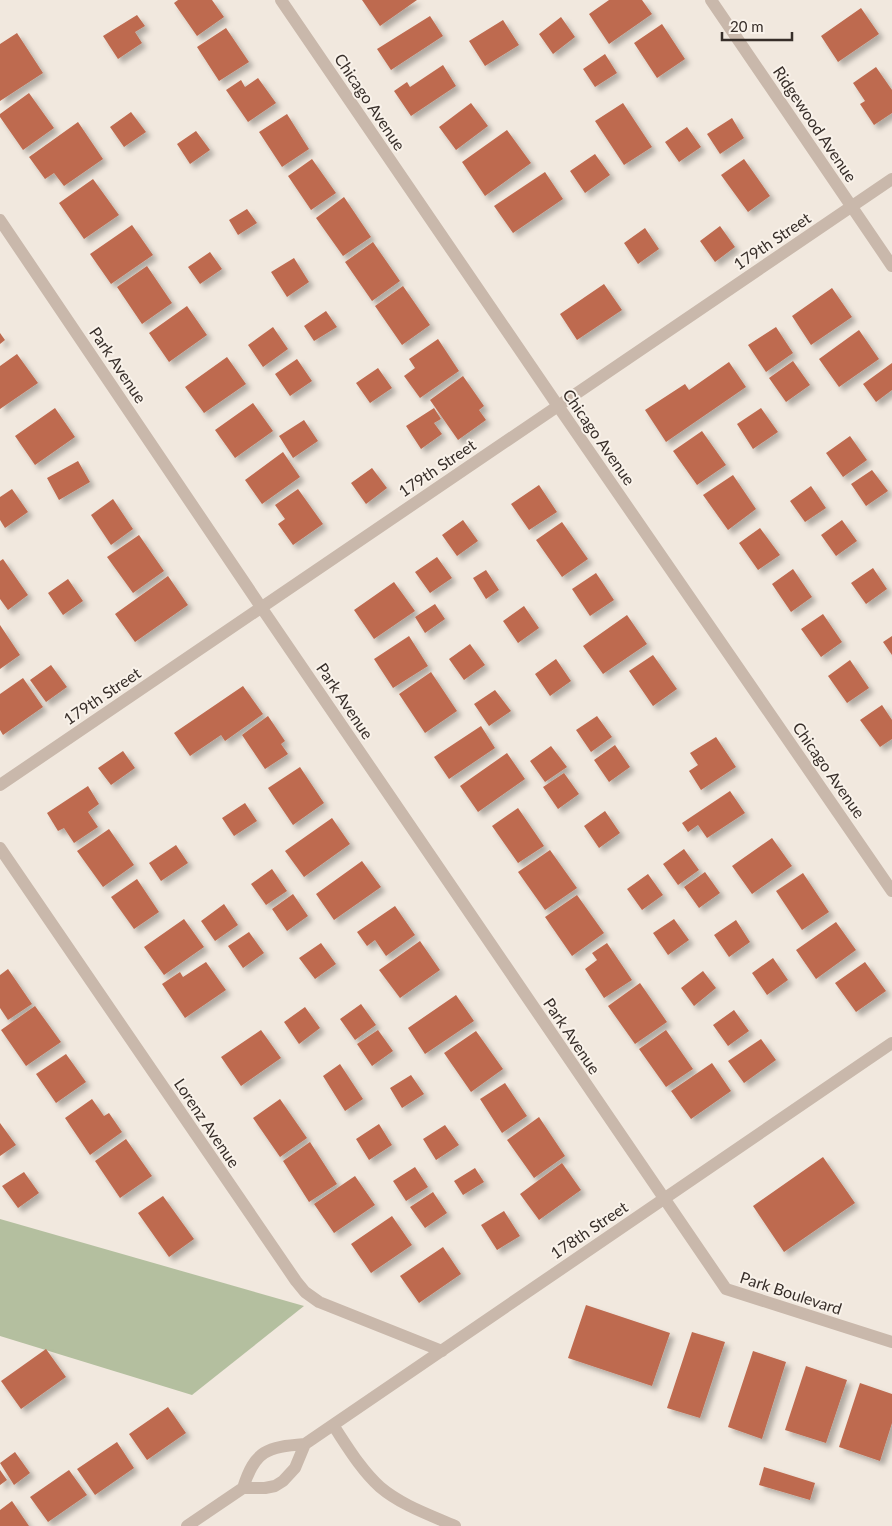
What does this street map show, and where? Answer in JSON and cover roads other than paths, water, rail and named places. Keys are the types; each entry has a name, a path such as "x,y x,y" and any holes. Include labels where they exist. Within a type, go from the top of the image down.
{"street":[{"name":"Chicago Avenue","path":"281,0 892,891"},
{"name":"Ridgewood Avenue","path":"712,0 892,266"},
{"name":"179th Street","path":"0,785 892,179"},
{"name":"Park Avenue","path":"0,220 664,1199"},
{"name":"Lorenz Avenue","path":"0,848 305,1292 318,1302 442,1351"},
{"name":"178th Street","path":"243,1488 251,1465 262,1454 276,1447 305,1444 892,1043"},
{"name":"Park Boulevard","path":"664,1199 726,1289 892,1342"},
{"path":"333,1425 370,1478 381,1488 416,1508 455,1526"},
{"path":"188,1526 243,1488 276,1486 295,1468 305,1444"}]}
